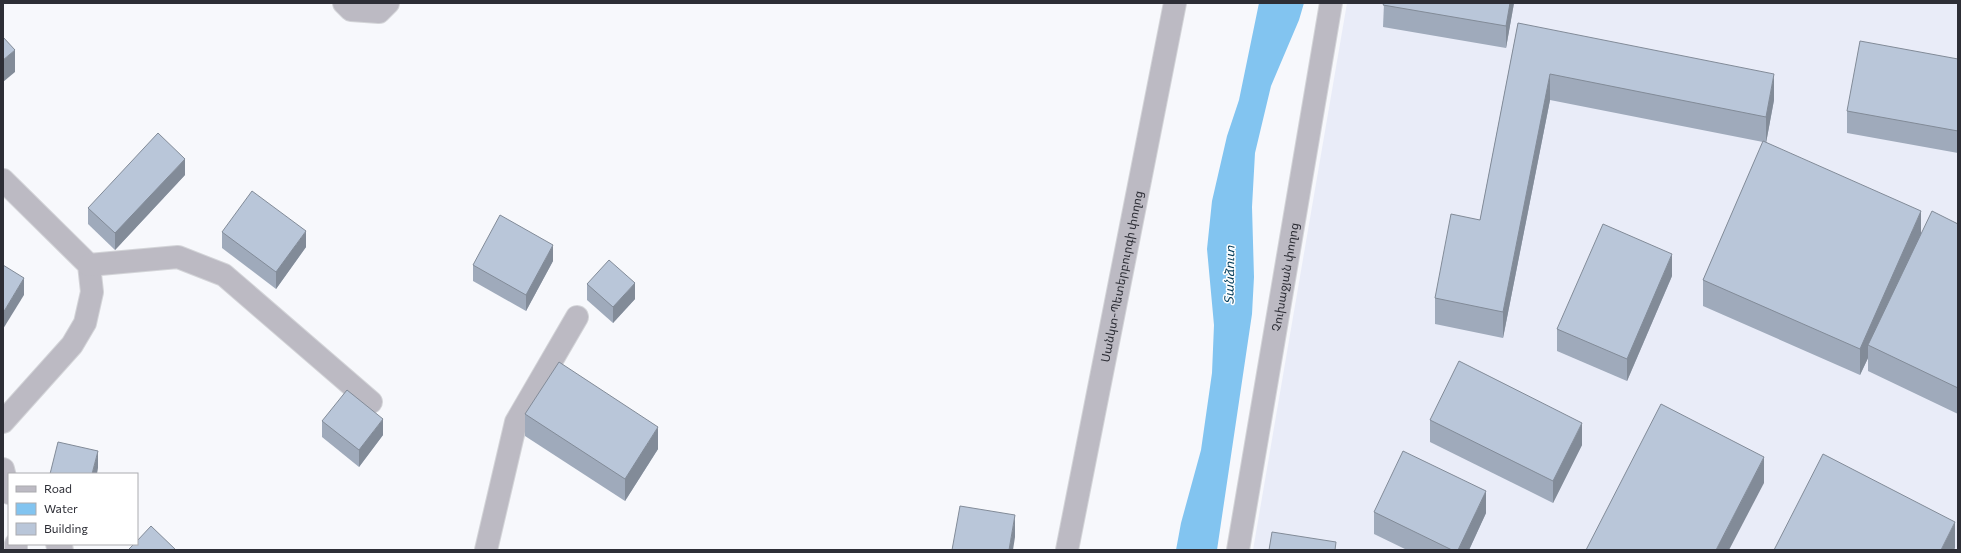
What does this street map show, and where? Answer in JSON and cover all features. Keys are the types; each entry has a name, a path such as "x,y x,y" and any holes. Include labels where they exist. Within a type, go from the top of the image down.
{"street":[{"path":"344,3 351,10 379,12 388,3"},
{"name":"Սանկտ-Պետերբուրգի փողոց","path":"1067,550 1093,425 1175,3"},
{"name":"Չուխաջյան փողոց","path":"1238,550 1331,3"},
{"path":"3,180 90,266 92,292 85,323 72,345 3,422"},
{"path":"90,266 178,257 224,275 371,402"},
{"path":"486,550 516,422 577,316"}],"shaded area":[{"path":"1347,3 1958,3 1958,550 1253,550"}],"water":[{"name":"Տանձուտ","path":"1259,3 1304,3 1299,20 1271,86 1255,153 1252,207 1254,277 1252,314 1217,550 1176,550 1181,523 1201,450 1212,373 1214,325 1207,249 1212,201 1227,136 1239,100"}],"building":[{"path":"1384,3 1510,3 1506,26 1383,5"},
{"path":"1518,23 1774,74 1766,117 1550,74 1503,312 1435,298 1451,214 1480,220"},
{"path":"3,37 15,50 3,60"},
{"path":"1860,41 1958,59 1958,131 1847,111"},
{"path":"158,133 185,159 115,233 88,208"},
{"path":"1763,141 1921,211 1860,349 1703,280"},
{"path":"252,191 306,231 276,272 222,232"},
{"path":"1932,211 1958,224 1958,388 1868,345"},
{"path":"500,215 553,245 526,295 473,265"},
{"path":"1603,224 1672,254 1627,359 1557,329"},
{"path":"609,260 635,283 613,307 587,284"},
{"path":"3,265 24,278 3,313"},
{"path":"1459,361 1582,423 1553,481 1430,420"},
{"path":"559,362 658,427 625,479 525,414"},
{"path":"347,390 383,419 359,450 322,421"},
{"path":"1661,404 1764,457 1716,550 1586,550"},
{"path":"58,442 98,451 92,473 50,473"},
{"path":"1403,451 1486,491 1458,550 1452,550 1374,512"},
{"path":"1823,454 1955,522 1941,550 1774,550"},
{"path":"960,506 1015,515 1009,550 952,550"},
{"path":"151,526 176,550 130,550 129,549 133,545 138,545 138,540"},
{"path":"1272,532 1336,542 1335,550 1269,550"}]}
